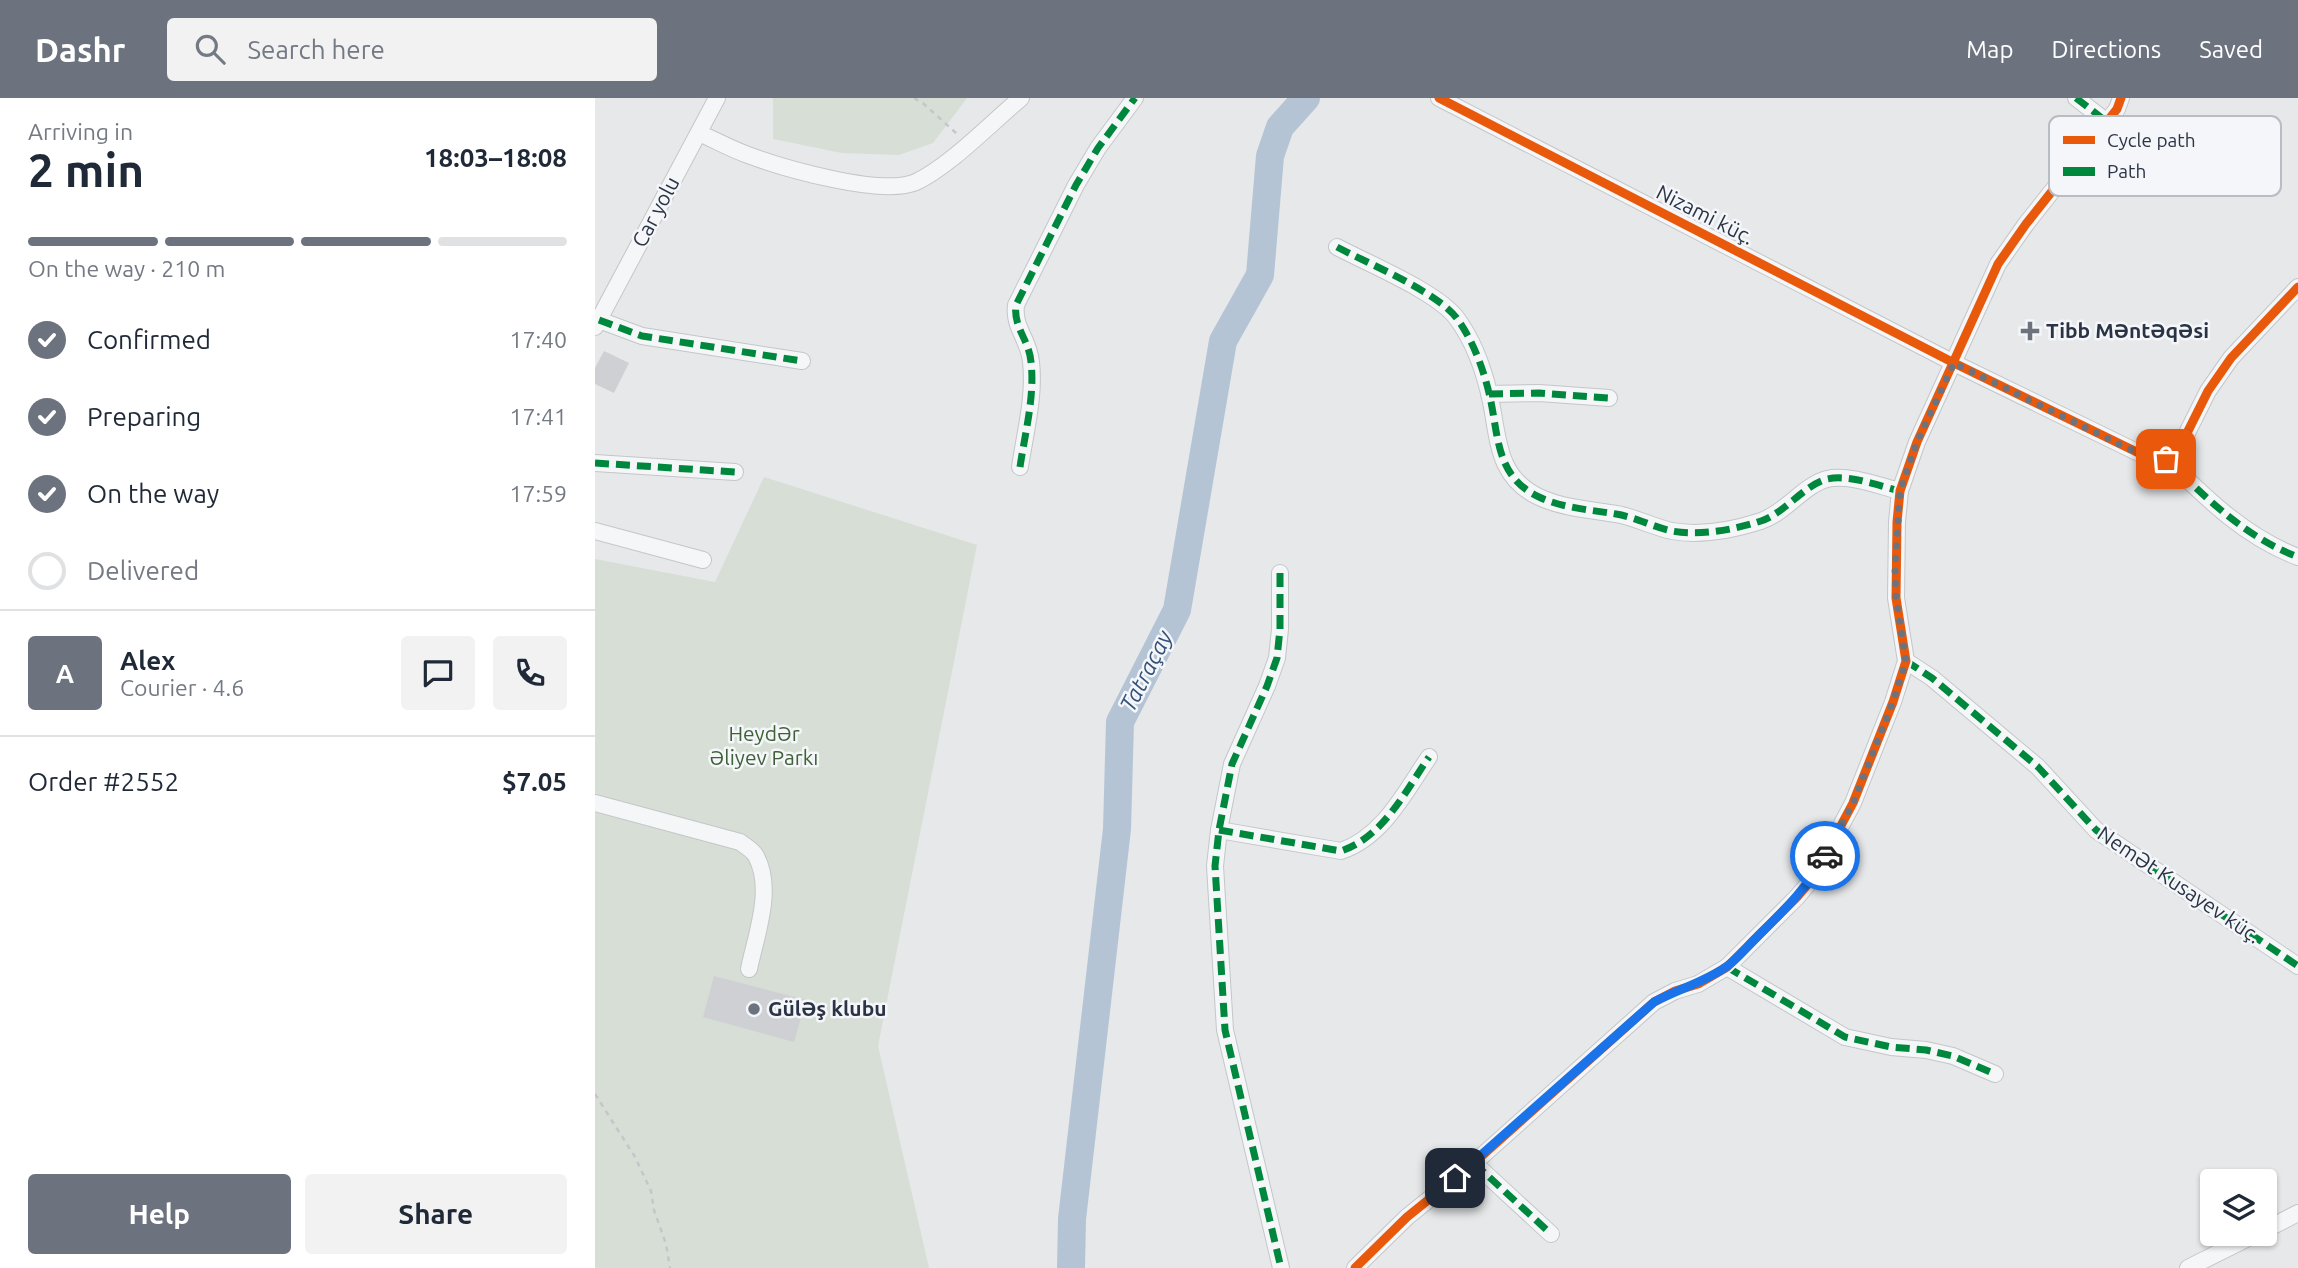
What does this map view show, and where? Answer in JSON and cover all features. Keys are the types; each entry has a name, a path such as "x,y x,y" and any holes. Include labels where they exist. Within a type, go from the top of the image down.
{"street":[{"name":"Car yolu","path":"597,323 717,98"},
{"path":"699,133 747,155 777,164 847,181 890,186 913,183 935,171 1021,98"},
{"path":"1020,467 1033,384 1031,359 1024,335 1014,319 1016,304 1076,185 1098,148 1135,98"},
{"name":"Nizami küç.","path":"1439,98 1954,363 2147,457 2166,459"},
{"path":"2076,98 2099,116"},
{"path":"2112,116 2121,98"},
{"path":"1355,1268 1407,1217 1474,1163 1654,1002 1675,991 1698,984 1727,967 1813,878 1853,803 1906,662 1896,598 1895,568 1900,491 1917,442 1998,264 2049,195"},
{"path":"1337,247 1441,301 1458,318 1473,346 1489,394 1498,447 1514,478 1527,491 1551,502 1628,516 1670,530 1700,533 1770,518 1827,479 1845,479 1900,491"},
{"path":"2298,287 2231,358 2208,391 2178,451 2166,459 2247,531 2298,557"},
{"path":"597,323 642,335 803,361"},
{"path":"1489,394 1539,393 1609,398"},
{"path":"595,463 735,472"},
{"path":"595,531 703,560"},
{"path":"1280,573 1277,658 1232,764 1215,866 1225,1030 1281,1268"},
{"name":"Nemət Kusayev küç.","path":"1906,662 1933,678 2038,767 2096,830 2298,966"},
{"path":"1219,830 1341,851 1359,845 1393,811 1429,757"},
{"path":"595,803 740,842 756,854 763,877 763,905 749,969"},
{"path":"1727,967 1845,1037 1953,1056 1996,1074"},
{"path":"1474,1163 1551,1234"},
{"path":"2277,1224 2298,1213"},
{"path":"2188,1268 2232,1246"}],"path":[{"path":"915,98 967,144"},
{"path":"595,1094 635,1157 651,1191 670,1268"}],"green space":[{"path":"773,98 967,98 933,143 899,155 842,153 773,139"},
{"name":"Heydər Əliyev Parkı","path":"764,477 977,545 878,1046 929,1268 595,1268 595,559 715,582"}],"building":[{"path":"604,351 629,363 614,393 595,384 595,368"},
{"name":"Güləş klubu","path":"714,976 806,1000 794,1042 703,1017"}],"waterway":[{"name":"Tatraçay","path":"1071,1268 1072,1219 1117,829 1120,722 1177,610 1223,341 1260,275 1270,156 1280,127 1306,98"}],"marked path":[{"path":"1020,467 1031,401 1032,375 1030,354 1017,320 1016,305 1076,185 1098,148 1135,98"},
{"path":"2076,98 2099,116"},
{"path":"1337,247 1420,290 1449,310 1458,320 1473,346 1484,374 1497,438 1506,465 1524,488 1548,501 1623,515 1672,531 1694,533 1761,521 1778,512 1810,487 1827,479 1854,479 1900,491"},
{"path":"599,320 642,336 802,361"},
{"path":"1489,394 1539,393 1609,398"},
{"path":"2166,459 2211,502 2243,527 2298,557"},
{"path":"595,463 735,472"},
{"path":"1280,573 1277,658 1232,764 1215,866 1225,1030 1281,1268"},
{"path":"1906,661 1932,678 2038,767 2096,830 2298,966"},
{"path":"1219,830 1341,851 1356,844 1381,824 1429,757"},
{"path":"1727,967 1845,1037 1953,1056 1995,1074"},
{"path":"1474,1163 1551,1234"}],"cycle path":[{"path":"1439,98 1954,363 2147,457 2166,459 2178,451 2208,391 2231,358 2298,287"},
{"path":"2111,116 2121,98"},
{"path":"1355,1268 1407,1217 1474,1163 1654,1002 1675,991 1698,984 1727,967 1813,878 1853,803 1893,702 1906,661 1896,598 1900,491 1917,442 1998,264 2049,195"}],"way so far":[{"path":"1825,856 1853,803 1906,662 1896,598 1895,568 1900,491 1917,442 1954,363 2147,457 2166,459"}],"place":[{"name":"Tibb Məntəqəsi","path":"2030,331"},
{"name":"Güləş klubu","path":"754,1009"}],"route":[{"path":"1455,1178 1654,1002 1675,991 1698,984 1727,967 1797,897 1813,878 1825,856"}]}
